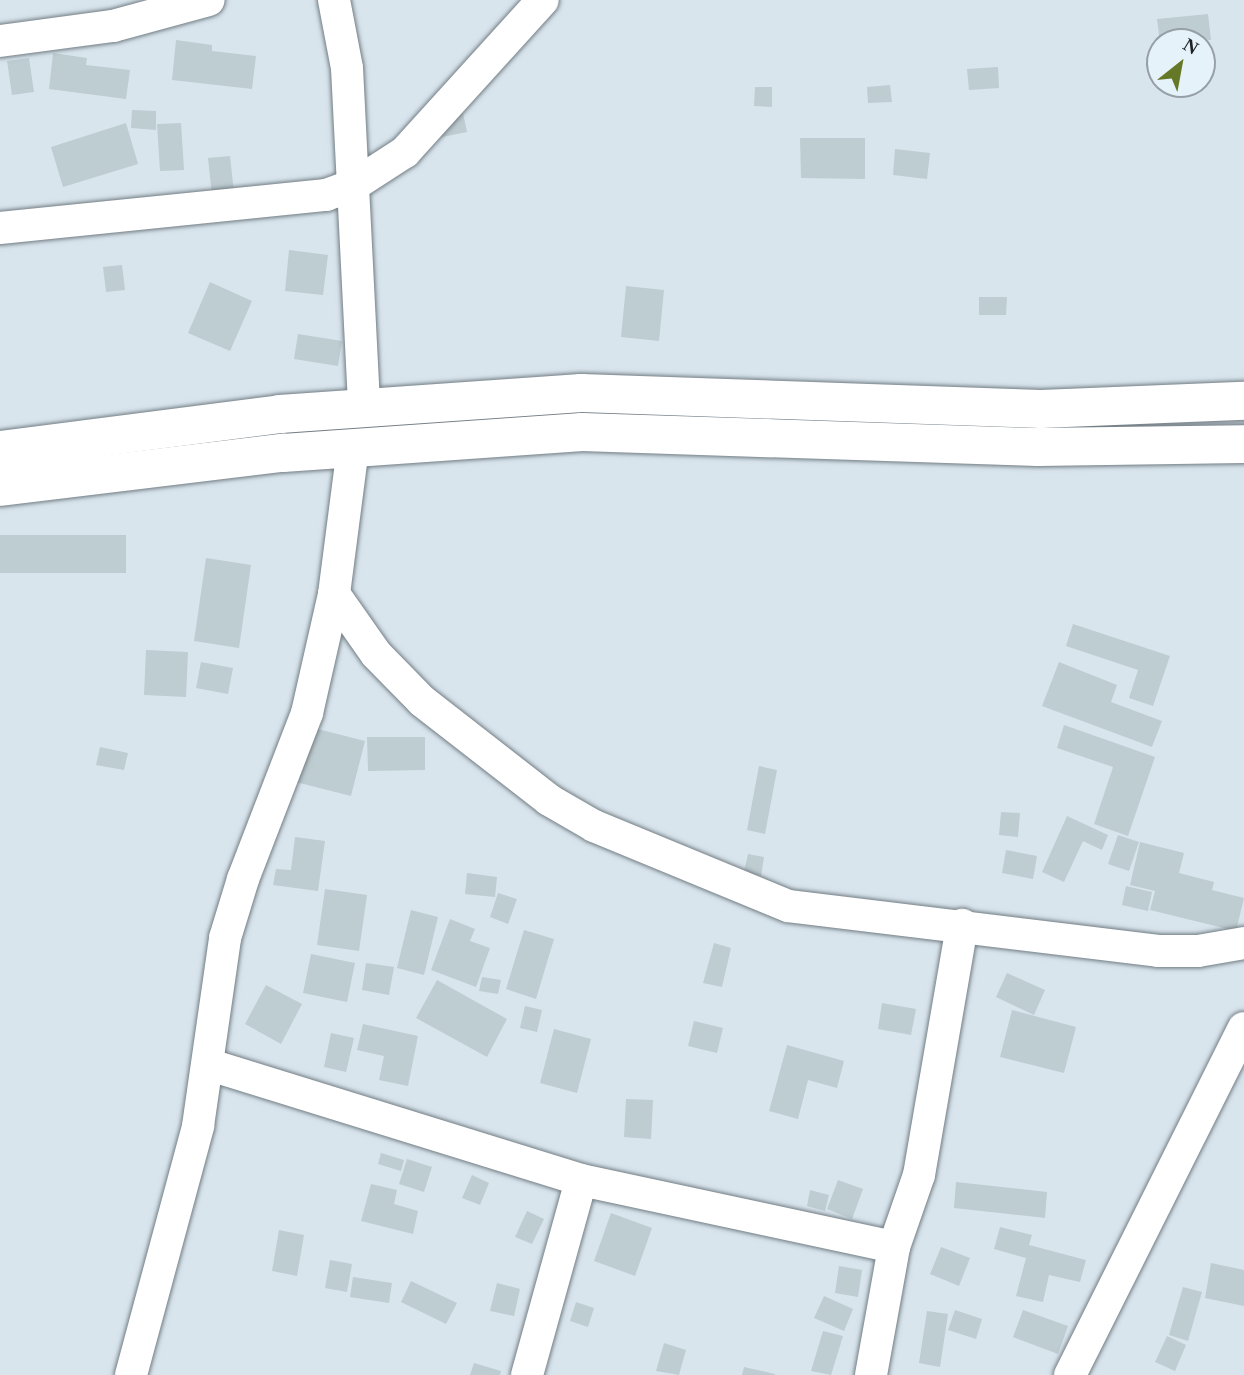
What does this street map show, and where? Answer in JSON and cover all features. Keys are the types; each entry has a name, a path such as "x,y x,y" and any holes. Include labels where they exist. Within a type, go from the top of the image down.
{"main road":[{"path":"0,450 279,414 581,393 1041,409 1244,401"},
{"path":"0,487 353,448 582,432 1038,447 1244,444"}],"street":[{"path":"0,41 113,26 209,0"},
{"path":"334,0 347,68 364,408"},
{"path":"0,228 326,195 354,185 405,152 543,0"},
{"path":"131,1375 198,1126 210,1065 226,938 243,879 307,713 334,594 353,448"},
{"path":"334,594 376,654 422,701 549,800 594,825 788,906 962,925 1158,951 1198,951 1244,943"},
{"path":"871,1375 894,1247 919,1175 962,925"},
{"path":"1070,1375 1244,1028"},
{"path":"210,1065 581,1180 894,1247"},
{"path":"527,1375 581,1180"}],"building":[{"path":"1208,14 1210,28 1158,28 1157,19"},
{"path":"176,40 212,45 212,51 256,56 252,89 172,80"},
{"path":"53,53 87,58 86,65 130,70 126,99 49,89"},
{"path":"29,58 34,92 12,95 7,61"},
{"path":"998,67 999,88 969,90 967,69"},
{"path":"890,85 892,102 868,103 867,87"},
{"path":"755,87 772,87 772,107 754,106"},
{"path":"132,110 156,111 156,130 131,128"},
{"path":"463,113 467,132 432,139 428,120"},
{"path":"126,123 138,164 63,187 51,147"},
{"path":"181,123 184,170 160,171 157,124"},
{"path":"800,138 865,138 865,179 801,178"},
{"path":"895,149 930,153 927,179 893,175"},
{"path":"230,156 234,193 212,195 208,158"},
{"path":"289,250 328,255 323,295 285,291"},
{"path":"122,265 125,290 106,292 103,267"},
{"path":"210,282 252,301 230,351 188,333"},
{"path":"626,286 664,290 659,341 621,337"},
{"path":"979,297 1007,297 1006,315 979,315"},
{"path":"298,334 342,341 338,366 294,359"},
{"path":"0,535 126,535 126,573 0,573"},
{"path":"206,558 251,565 239,648 194,641"},
{"path":"1073,624 1170,656 1153,706 1129,698 1138,670 1066,646"},
{"path":"146,650 188,652 186,697 144,695"},
{"path":"201,662 233,668 228,694 196,688"},
{"path":"1059,662 1117,685 1111,702 1162,721 1152,747 1042,706"},
{"path":"298,724 365,741 351,796 284,779"},
{"path":"1064,725 1155,757 1128,836 1094,824 1113,767 1057,748"},
{"path":"367,737 425,737 425,770 368,771"},
{"path":"100,747 128,753 124,770 96,765"},
{"path":"759,766 777,770 765,834 747,830"},
{"path":"1001,812 1020,813 1018,837 999,835"},
{"path":"1067,816 1108,835 1102,850 1083,841 1064,882 1042,872"},
{"path":"1118,835 1139,842 1129,871 1108,864"},
{"path":"295,837 325,841 318,891 273,885 276,869 291,870"},
{"path":"1140,842 1184,853 1179,873 1214,882 1212,890 1244,898 1236,931 1150,910 1155,891 1130,885"},
{"path":"1006,850 1037,856 1033,879 1002,873"},
{"path":"748,854 764,857 761,876 744,872"},
{"path":"467,873 497,877 495,897 465,894"},
{"path":"1126,886 1152,892 1148,911 1122,905"},
{"path":"325,889 367,895 359,951 317,945"},
{"path":"498,893 517,899 508,924 490,917"},
{"path":"411,910 438,917 424,975 397,968"},
{"path":"450,919 475,929 470,941 490,948 476,987 431,970"},
{"path":"524,930 554,939 536,999 506,989"},
{"path":"714,943 731,948 722,987 703,983"},
{"path":"311,954 355,963 347,1002 303,993"},
{"path":"366,963 394,967 389,995 362,990"},
{"path":"1007,973 1045,990 1034,1015 996,997"},
{"path":"482,977 501,980 498,994 479,991"},
{"path":"437,980 507,1019 487,1057 416,1018"},
{"path":"266,985 302,1004 281,1044 245,1024"},
{"path":"882,1003 916,1009 911,1035 878,1029"},
{"path":"525,1006 542,1010 537,1032 520,1028"},
{"path":"1012,1010 1076,1027 1064,1073 1000,1057"},
{"path":"694,1021 723,1028 717,1053 688,1046"},
{"path":"363,1024 418,1036 408,1086 379,1080 384,1056 357,1050"},
{"path":"554,1029 591,1039 577,1093 540,1083"},
{"path":"331,1033 354,1038 346,1072 324,1067"},
{"path":"787,1045 844,1061 837,1088 808,1080 798,1119 769,1111"},
{"path":"626,1099 653,1100 651,1139 624,1137"},
{"path":"381,1153 404,1160 401,1171 378,1164"},
{"path":"407,1159 432,1167 424,1192 399,1184"},
{"path":"472,1175 489,1183 480,1205 462,1198"},
{"path":"838,1180 863,1189 852,1219 827,1209"},
{"path":"956,1182 1047,1192 1045,1218 954,1208"},
{"path":"371,1184 397,1190 394,1204 418,1211 413,1234 361,1221"},
{"path":"810,1190 829,1195 825,1211 807,1206"},
{"path":"527,1211 544,1219 532,1244 515,1237"},
{"path":"611,1213 652,1228 635,1276 594,1261"},
{"path":"1000,1227 1032,1235 1029,1245 1086,1260 1080,1282 1049,1275 1043,1302 1016,1296 1026,1258 994,1249"},
{"path":"279,1230 304,1235 297,1276 272,1271"},
{"path":"941,1247 970,1258 959,1286 930,1274"},
{"path":"330,1260 352,1264 347,1292 325,1288"},
{"path":"1211,1263 1244,1270 1244,1306 1205,1298"},
{"path":"839,1266 862,1270 858,1297 835,1293"},
{"path":"353,1277 392,1283 389,1303 350,1297"},
{"path":"411,1281 457,1303 446,1324 401,1302"},
{"path":"497,1283 520,1289 514,1316 490,1311"},
{"path":"1183,1287 1202,1292 1188,1341 1169,1335"},
{"path":"824,1296 853,1309 844,1331 814,1318"},
{"path":"576,1302 594,1308 588,1327 570,1321"},
{"path":"955,1310 982,1319 976,1339 948,1330"},
{"path":"1023,1310 1068,1326 1058,1354 1013,1337"},
{"path":"927,1311 948,1314 940,1367 919,1363"},
{"path":"823,1331 843,1336 831,1375 811,1371"},
{"path":"1167,1336 1186,1345 1175,1371 1155,1362"},
{"path":"664,1343 686,1350 679,1375 656,1371"},
{"path":"474,1363 501,1371 500,1375 470,1375"},
{"path":"744,1367 775,1374 775,1375 742,1375"}]}
